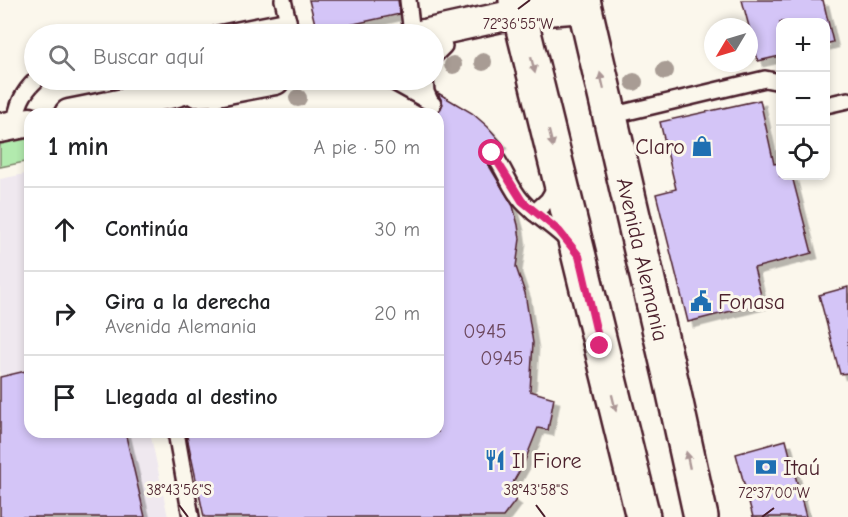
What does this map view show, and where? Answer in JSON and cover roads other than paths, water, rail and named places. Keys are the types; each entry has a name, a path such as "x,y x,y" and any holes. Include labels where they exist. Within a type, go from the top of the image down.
{"main road":[{"name":"Avenida Alemania","path":"583,4 701,517"},
{"path":"520,14 643,517"}],"street":[{"path":"444,42 520,14 583,4"},
{"path":"119,108 184,90"},
{"path":"174,93 222,90"}],"lane":[{"path":"283,0 288,24"},
{"path":"408,0 411,24"},
{"path":"610,116 765,79 776,81"},
{"path":"15,125 16,111 21,98 28,90"},
{"path":"409,90 432,102 426,90"},
{"path":"830,104 848,100"},
{"path":"492,153 522,201 559,231 579,256"},
{"path":"534,213 548,200 561,177"},
{"path":"177,438 191,517"}],"place":[{"name":"Claro","path":"702,146"},
{"name":"Fonasa","path":"701,301"},
{"name":"Il Fiore","path":"495,460"},
{"name":"Itaú","path":"766,467"}]}
